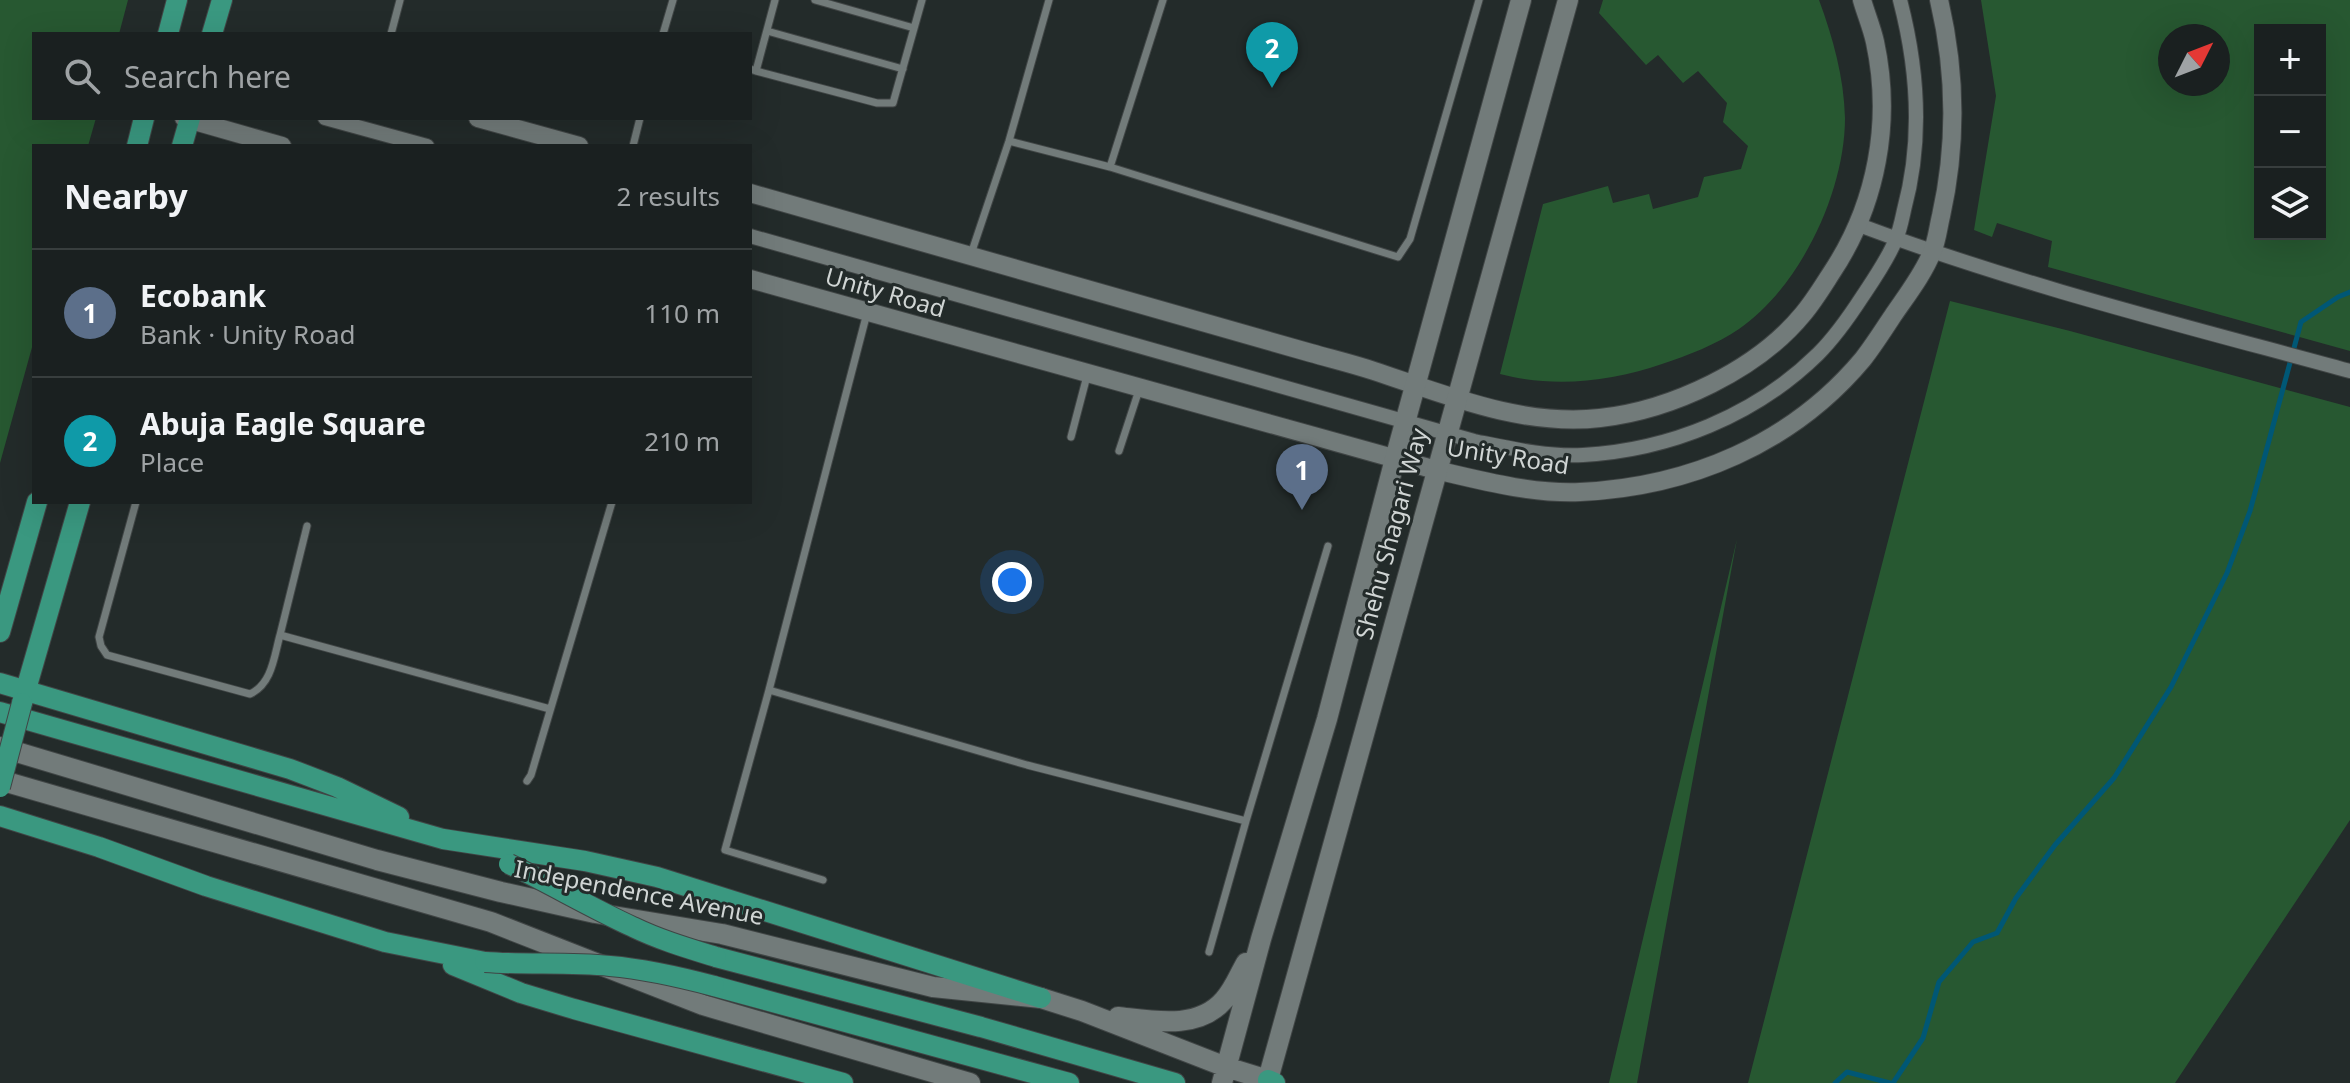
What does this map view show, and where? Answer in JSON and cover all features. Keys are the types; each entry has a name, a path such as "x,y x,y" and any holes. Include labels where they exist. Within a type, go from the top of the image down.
{"main road":[{"path":"169,32 177,0"},
{"path":"213,32 222,0"},
{"name":"Shehu Shagari Way","path":"1224,1075 1327,719 1521,0"},
{"name":"Shehu Shagari Way","path":"1270,1082 1446,433 1568,0"},
{"path":"138,144 144,120"},
{"path":"182,144 188,120"},
{"path":"0,632 36,504"},
{"path":"0,787 79,504"},
{"path":"0,683 24,696 290,769 337,787 443,839"},
{"path":"0,712 511,858 585,861 657,877 1041,998"},
{"name":"Independence Avenue","path":"0,747 377,860 501,892 595,913 722,934 933,987 1041,998 1082,1011 1224,1075 1270,1082"},
{"path":"0,780 491,922 703,1005 970,1083"},
{"path":"0,816 99,847 206,886 484,970 534,997 843,1083"},
{"name":"Independence Avenue","path":"511,858 557,887 669,943 1175,1083"},
{"path":"1082,1011 1163,1022 1201,1017 1222,1003 1231,992 1261,939"},
{"path":"484,970 524,965 610,966 684,978 1069,1083"}],"street":[{"name":"Unity Road","path":"752,194 971,254 1516,414 1560,420 1601,418 1644,409 1710,385 1741,366 1775,341 1802,315 1842,258 1859,225 1882,138 1882,91 1875,41 1862,0"},
{"name":"Unity Road","path":"752,237 1446,433 1528,451 1579,455 1619,452 1665,443 1740,413 1817,356 1856,306 1897,239 1909,194 1916,148 1917,90 1910,37 1900,0"},
{"name":"Unity Road","path":"752,280 1436,470 1529,490 1578,492 1659,483 1698,472 1777,434 1838,385 1863,358 1932,253 1952,150 1953,87 1939,0"},
{"path":"191,120 275,144"},
{"path":"332,120 420,144"},
{"path":"485,120 572,144"},
{"path":"1859,225 1932,253 2139,314 2350,371"}],"lane":[{"path":"392,32 400,0"},
{"path":"664,32 673,0"},
{"path":"775,0 753,70 877,103 893,103 922,0"},
{"path":"815,0 914,28"},
{"path":"971,254 1009,141 1049,0"},
{"path":"1110,167 1163,0"},
{"path":"1009,141 1110,167 1398,257 1410,239 1479,0"},
{"path":"767,31 903,69"},
{"path":"634,144 640,120"},
{"path":"823,880 725,850 867,313"},
{"path":"1071,437 1087,374"},
{"path":"1119,451 1140,388"},
{"path":"135,504 99,637 101,646 107,655 250,694 261,689 267,681 307,526"},
{"path":"527,781 611,504"},
{"path":"1209,952 1328,546"},
{"path":"280,635 550,709"},
{"path":"769,690 1027,765 1246,821"}],"green space":[{"path":"0,0 128,0 120,32 32,32 32,120 95,120 89,144 32,144 32,347 0,463"},
{"path":"1603,0 1819,0 1837,58 1844,103 1843,147 1837,176 1815,236 1799,263 1761,311 1739,329 1672,361 1602,379 1540,381 1500,374 1543,204 1608,186 1613,203 1649,194 1653,209 1698,197 1704,177 1741,169 1748,146 1723,122 1727,103 1698,71 1683,83 1658,55 1646,65 1599,13"},
{"path":"1981,0 2350,0 2350,351 2048,267 2052,241 1997,223 1992,237 1974,230 1996,96"},
{"path":"1950,301 2350,407 2350,820 2175,1083 1748,1083"},
{"path":"1737,539 1637,1083 1609,1083"}],"waterway":[{"path":"1893,1083 1923,1038 1939,982 1973,942 1997,933 2016,898 2055,845 2114,778 2171,687 2227,573 2250,511 2301,322 2350,292"},
{"path":"1835,1083 1847,1072 1890,1083"}],"place":[{"name":"Abuja Eagle Square","path":"1272,88"},
{"name":"Ecobank","path":"1302,510"}]}
